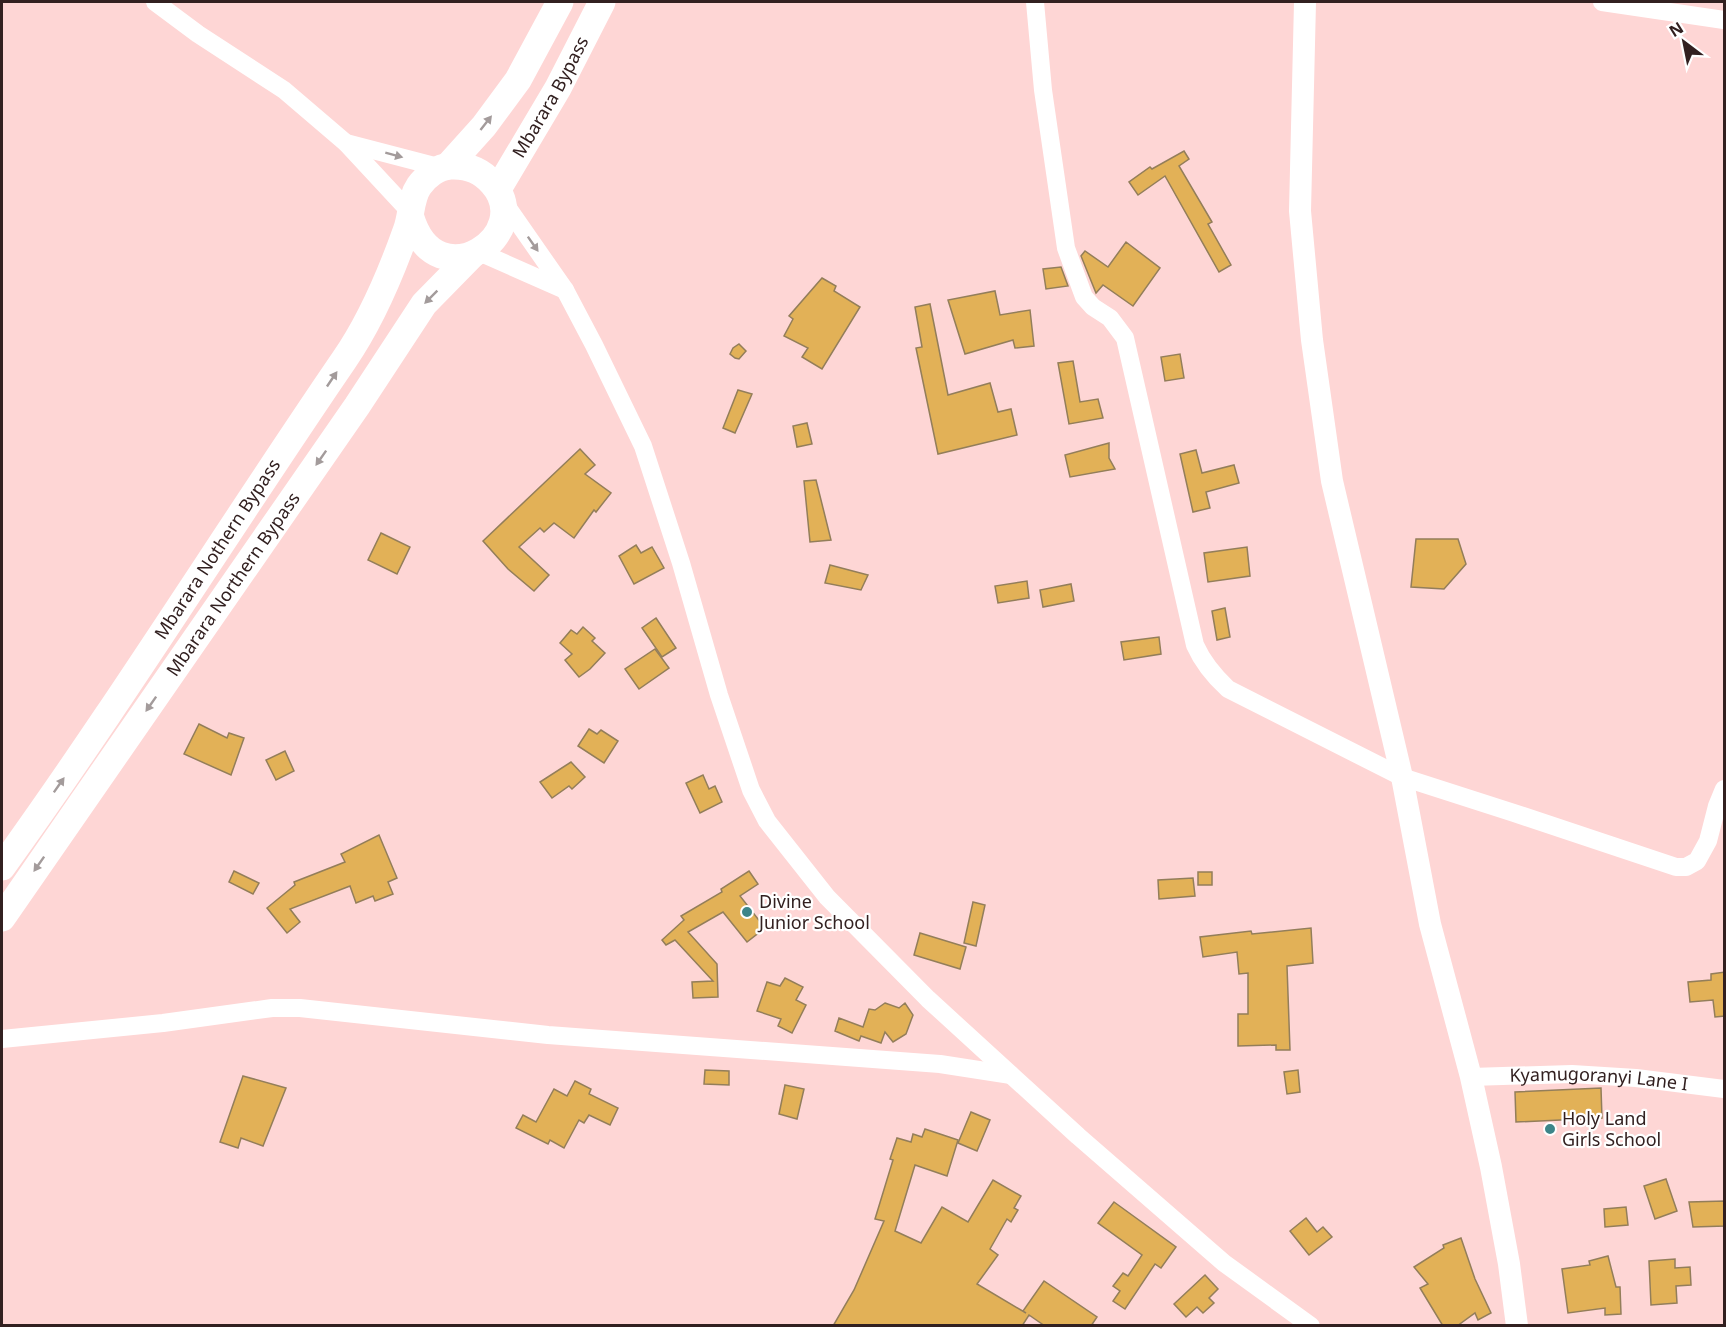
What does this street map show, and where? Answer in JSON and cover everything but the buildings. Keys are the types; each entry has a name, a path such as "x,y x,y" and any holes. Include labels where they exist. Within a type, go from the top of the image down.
{"highway":[{"name":"Mbarara Bypass","path":"445,167 484,126 518,80 560,2"},
{"name":"Mbarara Bypass","path":"499,193 558,88 602,2"},
{"path":"467,166 485,175 499,193 504,210 500,229 489,245 476,254 456,258 440,255 426,246 416,233 411,215 413,198 419,185 429,175 445,167 467,166"},
{"name":"Mbarara Nothern Bypass","path":"2,867 109,712 361,336 395,261 411,215"},
{"name":"Mbarara Northern Bypass","path":"2,918 357,406 424,304 476,254"}],"main road":[{"path":"1305,2 1300,211 1312,340 1332,481 1402,777 1430,924 1471,1077 1491,1167 1509,1264 1517,1326"}],"street":[{"path":"154,2 198,34 284,90 346,142 411,215"},
{"path":"1035,2 1043,90 1066,248 1084,297 1093,307 1110,318 1125,338 1195,645 1202,661 1228,689 1402,777 1676,867 1686,867 1697,861 1708,841 1717,806 1725,789"},
{"path":"1602,2 1725,20"},
{"path":"346,142 445,167"},
{"path":"499,193 565,290 643,446 681,563 719,695 751,790 767,821 787,849 835,905 928,999 1078,1136 1224,1263 1311,1326"},
{"path":"476,254 565,290"},
{"path":"2,1039 163,1023 272,1008 300,1008 548,1035 940,1064 1014,1076"},
{"name":"Kyamugoranyi Lane I","path":"1471,1077 1572,1074 1636,1078 1725,1089"}],"place":[{"name":"Divine Junior School","path":"747,912"},
{"name":"Holy Land Girls School","path":"1550,1129"}]}
